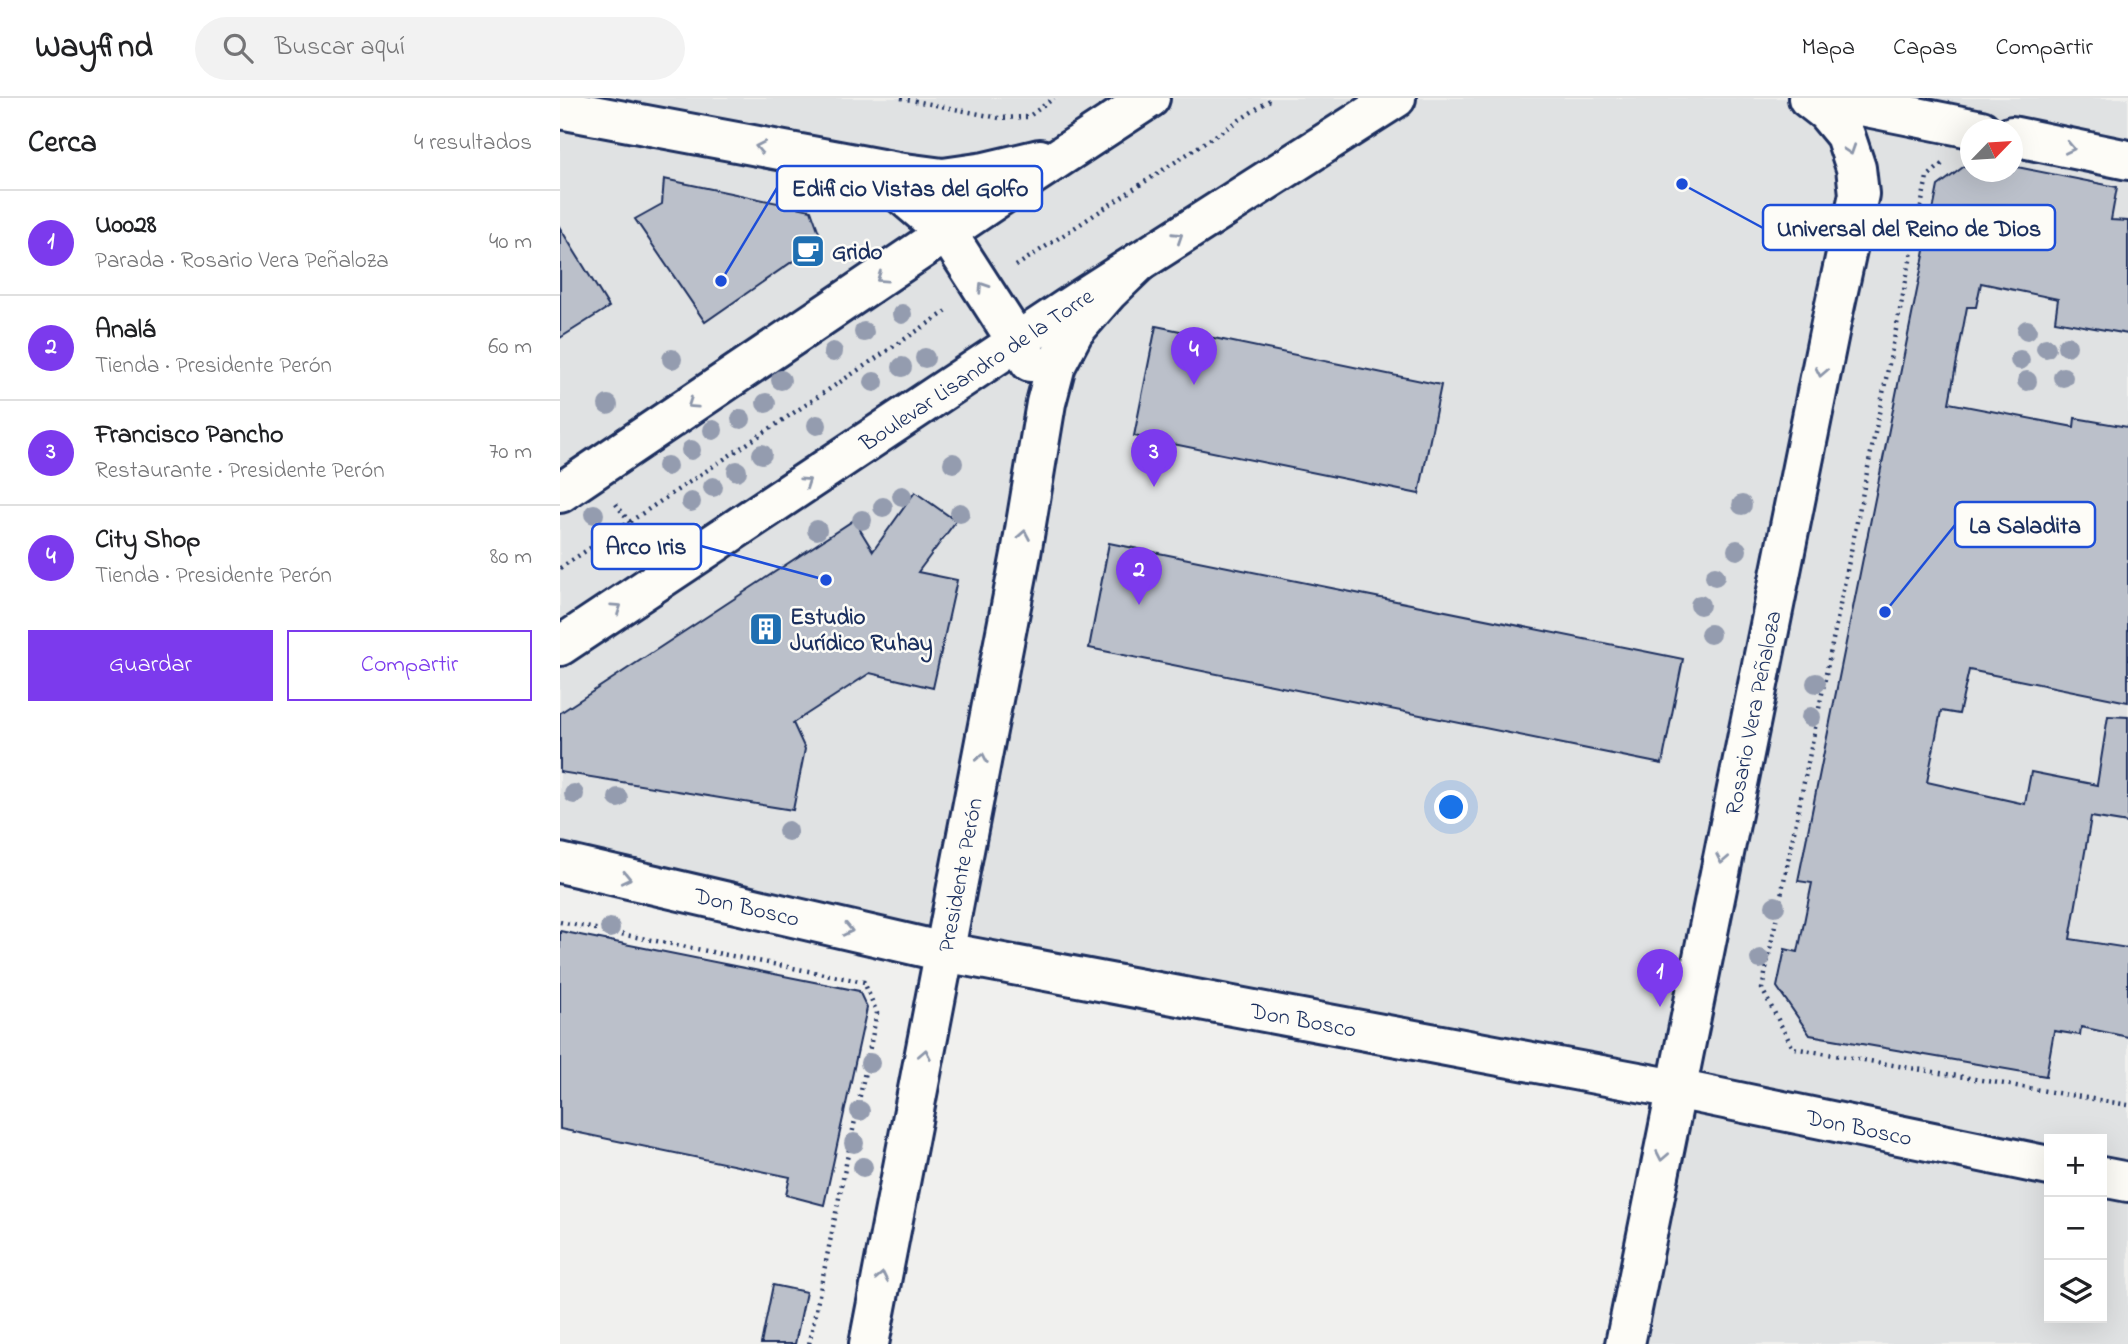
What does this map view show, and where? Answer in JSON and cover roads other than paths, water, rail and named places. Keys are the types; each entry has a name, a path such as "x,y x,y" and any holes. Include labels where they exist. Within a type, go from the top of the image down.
{"street":[{"path":"560,493 1150,98"},
{"name":"Boulevar Lisandro de la Torre","path":"560,646 1018,341 1396,98"},
{"name":"Rosario Vera Peñaloza","path":"1625,1344 1830,323 1859,194 1856,168 1845,135 1826,113 1808,98"},
{"path":"1822,98 1960,126"},
{"path":"560,108 943,178 1031,162 1072,149"},
{"path":"2023,138 2128,160"},
{"name":"Presidente Perón","path":"828,159 885,180 947,233 1018,341 1033,368 1046,404"},
{"name":"Presidente Perón","path":"869,1344 1021,554 1046,404 1056,365 1074,331 1139,262"},
{"name":"Don Bosco","path":"560,863 944,952 1676,1089 2044,1165"},
{"path":"2107,1178 2128,1182"}],"place":[{"name":"Universal del Reino de Dios","path":"1682,184"},
{"name":"Grido","path":"808,251"},
{"name":"Edificio Vistas del Golfo","path":"721,281"},
{"name":"City Shop","path":"1194,385"},
{"name":"Francisco Pancho","path":"1154,487"},
{"name":"Arco Iris","path":"826,580"},
{"name":"Analá","path":"1139,605"},
{"name":"La Saladita","path":"1885,612"},
{"name":"Estudio Jurídico Ruhay","path":"766,629"},
{"name":"U0028","path":"1660,1007"}]}
